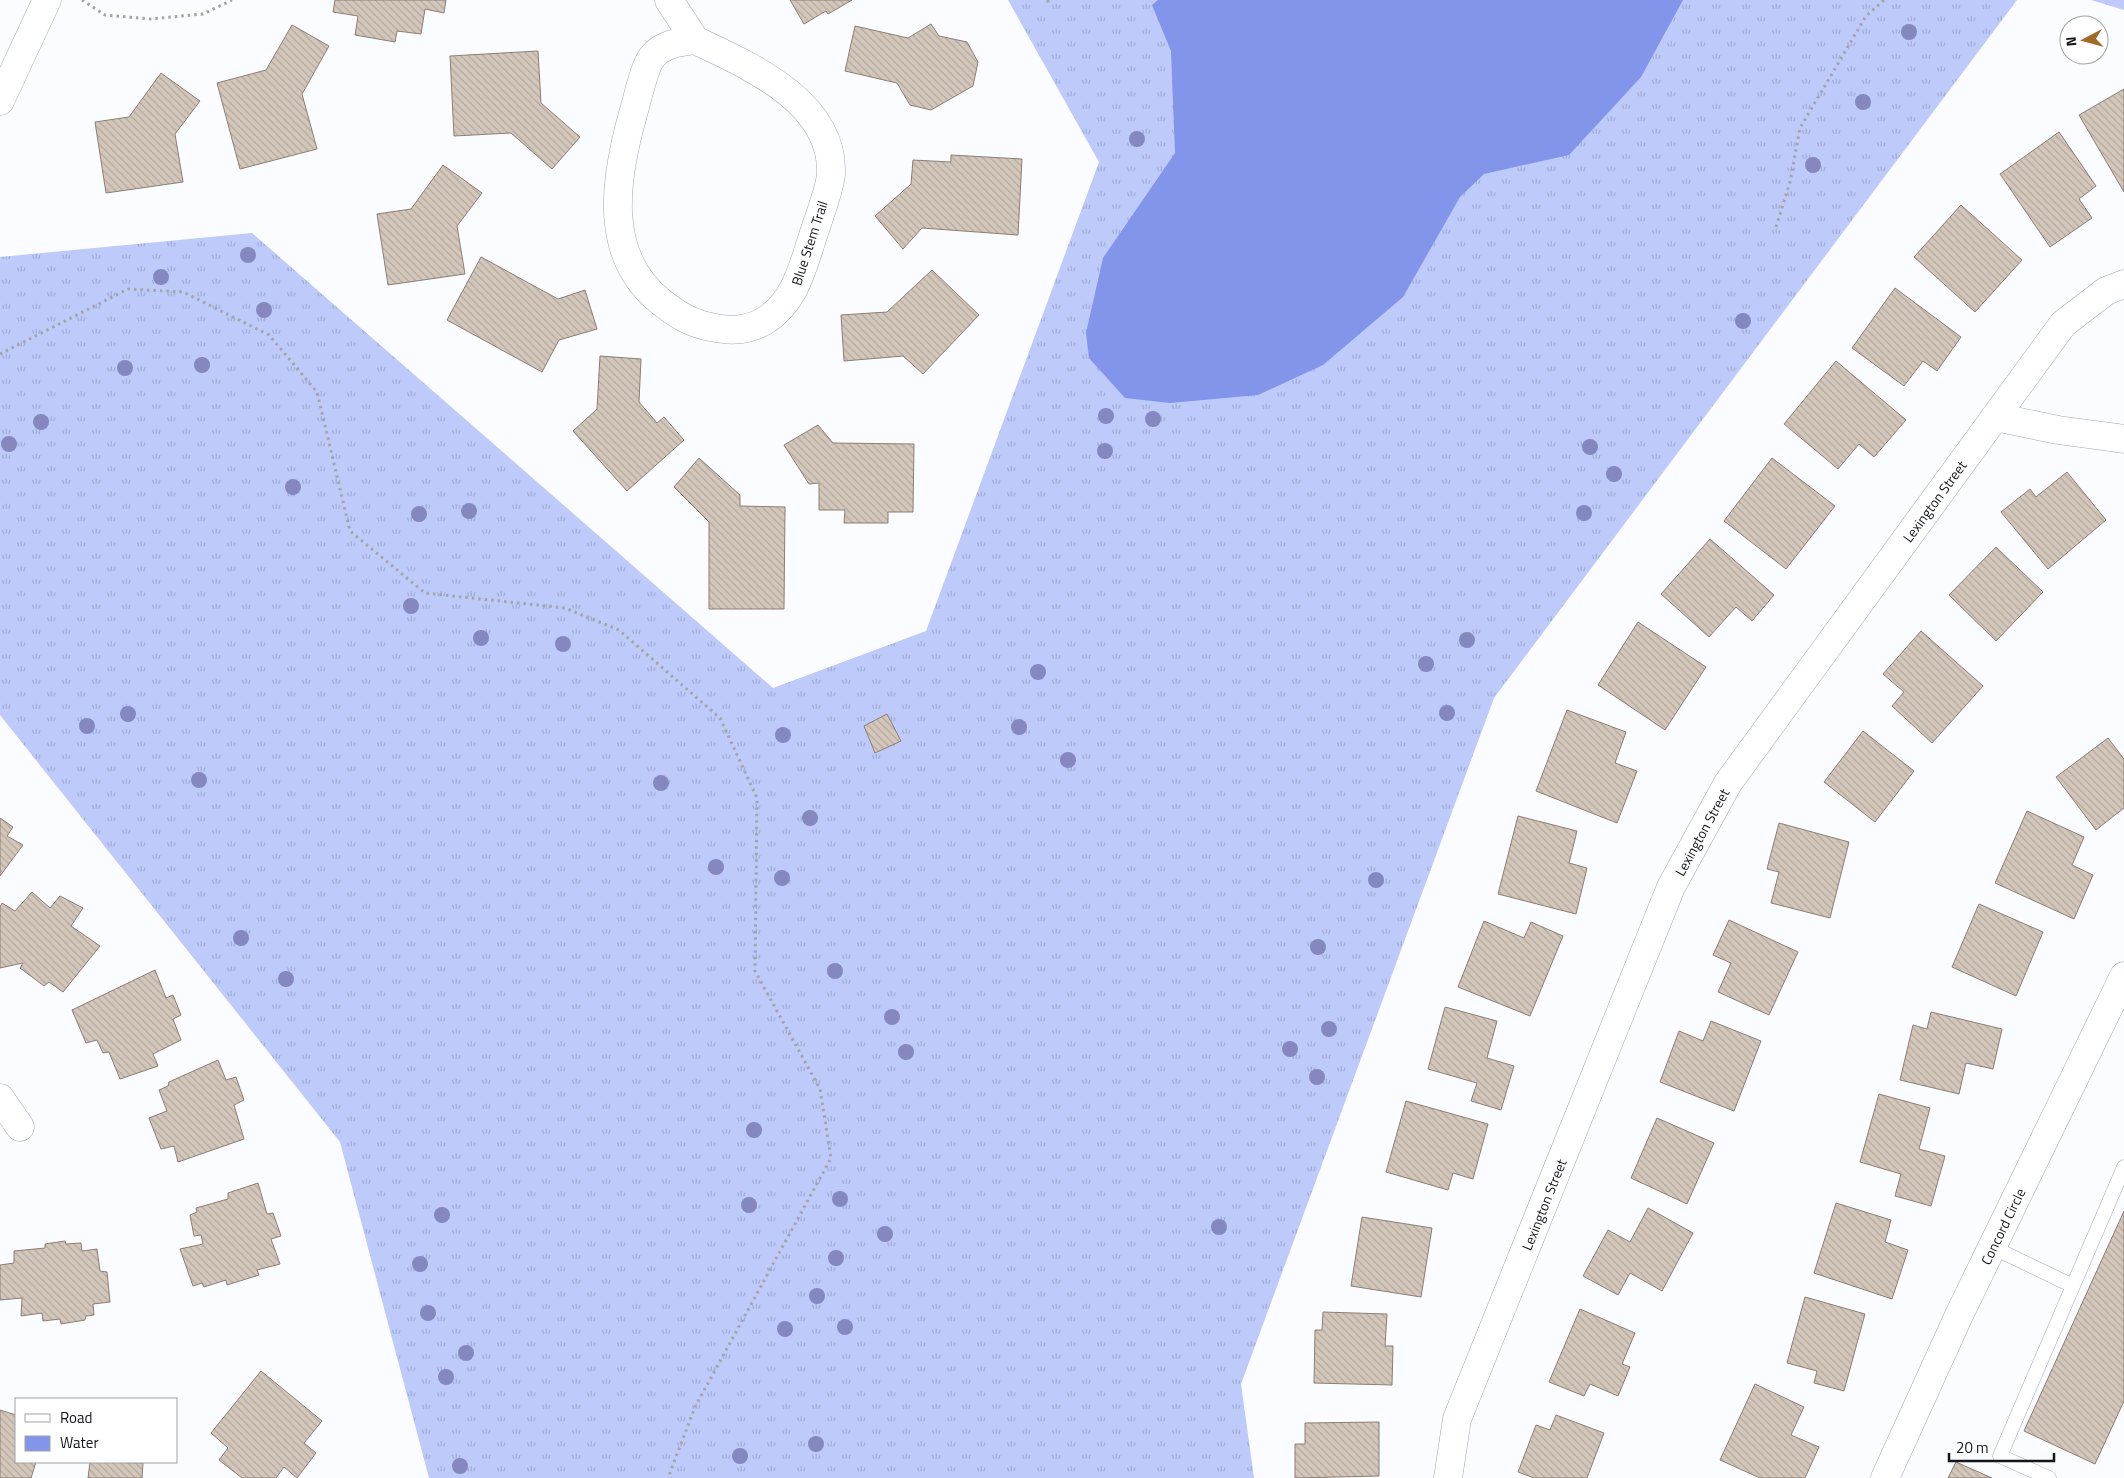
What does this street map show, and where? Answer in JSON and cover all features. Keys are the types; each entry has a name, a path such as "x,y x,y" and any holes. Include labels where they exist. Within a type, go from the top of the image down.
{"street":[{"path":"0,101 47,0"},
{"path":"669,0 695,40"},
{"name":"Blue Stem Trail","path":"695,40 745,65 780,87 808,109 828,146 831,175 796,288 774,314 756,326 736,331 713,328 683,319 644,288 624,251 617,212 618,186 629,128 652,57 673,43 695,40"},
{"name":"Lexington Street","path":"1448,1478 1457,1419 1671,887 1728,783 2062,324 2106,291 2124,284"},
{"path":"1995,417 2058,430 2124,439"},
{"name":"Concord Circle","path":"1885,1478 1992,1247 2124,976"},
{"path":"0,1098 20,1127"}],"lane":[{"path":"2049,1478 2000,1456 2124,1167"},
{"path":"1992,1247 2073,1286"}],"path":[{"path":"82,0 105,15 150,19 203,14 232,0"},
{"path":"1776,227 1790,182 1800,128 1866,16 1884,0"},
{"path":"0,354 128,289 183,292 269,334 317,392 350,531 425,593 565,608 619,630 720,718 758,798 755,971 820,1089 831,1158 695,1407 668,1478"}],"green space":[{"path":"1008,0 2017,0 1494,698 1241,1384 1254,1478 429,1478 340,1142 0,715 0,257 252,233 773,688 926,631 1099,162"},
{"path":"2091,0 2124,0 2124,10"}],"water":[{"path":"1158,0 1683,0 1641,77 1569,155 1484,174 1460,197 1403,297 1323,365 1258,395 1170,403 1125,398 1089,358 1086,333 1103,258 1175,153 1171,51 1152,5"}],"building":[{"path":"335,0 446,0 444,13 425,9 421,34 397,31 395,42 355,35 358,16 333,12"},
{"path":"790,0 852,0 828,14 826,11 804,24"},
{"path":"931,24 939,36 967,42 978,62 973,86 931,110 910,105 897,83 845,71 855,26 908,38"},
{"path":"292,25 329,46 302,94 317,149 240,169 217,83 266,70"},
{"path":"538,51 541,103 580,137 552,169 511,133 454,136 450,56"},
{"path":"161,73 200,101 175,134 183,182 106,193 95,122 129,117"},
{"path":"2124,89 2124,192 2079,115"},
{"path":"2059,132 2096,186 2079,199 2092,218 2050,247 2000,174"},
{"path":"951,155 1022,159 1018,235 922,228 903,249 875,216 911,184 913,160 951,162"},
{"path":"443,165 482,193 457,226 465,274 388,285 377,214 411,209"},
{"path":"1961,205 2022,260 1975,312 1914,257"},
{"path":"481,257 558,299 585,290 597,329 559,340 542,372 447,320"},
{"path":"932,270 979,315 923,374 903,356 844,361 841,315 887,312"},
{"path":"1895,288 1961,337 1937,371 1923,361 1904,386 1852,348"},
{"path":"600,356 641,359 639,402 657,423 664,417 684,440 627,491 573,431 597,409"},
{"path":"1836,361 1906,420 1874,457 1859,444 1838,469 1784,424"},
{"path":"818,425 833,443 914,444 913,512 888,512 888,523 844,523 845,510 819,510 819,483 809,484 784,445"},
{"path":"699,458 740,495 740,506 785,507 784,609 709,609 709,522 674,487"},
{"path":"1772,458 1835,506 1786,569 1724,521"},
{"path":"2067,472 2106,520 2048,569 2001,512 2030,489 2036,497"},
{"path":"1710,539 1774,595 1752,621 1736,607 1709,637 1661,594"},
{"path":"1996,547 2043,592 1996,641 1949,595"},
{"path":"1638,622 1706,667 1665,730 1598,685"},
{"path":"1921,631 1983,686 1932,743 1892,706 1904,692 1883,674"},
{"path":"1567,710 1626,732 1615,763 1637,771 1617,823 1536,791"},
{"path":"887,714 901,741 875,753 864,726"},
{"path":"1863,731 1914,771 1875,822 1824,782"},
{"path":"2108,738 2124,759 2124,808 2096,830 2056,777"},
{"path":"2027,811 2084,837 2072,865 2093,875 2074,919 1995,883"},
{"path":"1518,816 1577,831 1569,863 1587,868 1576,914 1498,894"},
{"path":"0,818 13,827 7,836 23,845 0,876"},
{"path":"1779,823 1849,842 1830,918 1771,903 1779,872 1767,869"},
{"path":"32,892 50,908 60,896 83,908 71,926 100,946 63,992 49,982 44,986 20,968 23,963 0,968 0,907 2,903 15,911"},
{"path":"1979,904 2043,932 2016,996 1952,967"},
{"path":"1729,920 1798,952 1769,1015 1718,992 1731,963 1713,955"},
{"path":"1484,921 1524,938 1531,922 1563,936 1530,1016 1458,987"},
{"path":"155,970 166,998 173,995 181,1015 173,1019 181,1040 153,1054 158,1066 120,1079 109,1052 103,1053 97,1040 86,1043 72,1010"},
{"path":"1445,1007 1497,1021 1487,1058 1514,1066 1501,1110 1471,1101 1477,1083 1428,1069"},
{"path":"1931,1012 2002,1029 1993,1069 1966,1063 1959,1094 1900,1080 1913,1025 1927,1029"},
{"path":"1711,1021 1761,1041 1734,1111 1660,1082 1679,1031 1703,1041"},
{"path":"218,1060 226,1080 236,1077 244,1100 234,1105 244,1139 178,1162 174,1146 161,1149 149,1118 167,1111 159,1090 168,1086 169,1082"},
{"path":"1879,1094 1930,1108 1919,1149 1945,1156 1931,1206 1895,1196 1901,1174 1860,1162"},
{"path":"1406,1101 1488,1124 1473,1179 1453,1173 1448,1190 1386,1172"},
{"path":"1657,1118 1714,1143 1687,1204 1631,1178"},
{"path":"258,1183 267,1214 273,1213 281,1236 271,1239 280,1264 257,1270 259,1275 227,1285 226,1280 204,1287 202,1283 193,1286 180,1249 203,1244 201,1235 194,1236 190,1215 197,1212 196,1208 228,1199 228,1193"},
{"path":"1836,1203 1891,1220 1885,1242 1908,1250 1892,1299 1814,1273"},
{"path":"1648,1208 1693,1233 1662,1291 1630,1273 1618,1295 1583,1276 1608,1230 1630,1242"},
{"path":"2124,1211 2124,1401 2095,1464 2024,1431"},
{"path":"1362,1217 1432,1228 1421,1297 1351,1286"},
{"path":"65,1241 66,1244 81,1243 82,1251 97,1249 100,1271 107,1272 110,1302 93,1304 94,1315 86,1316 85,1320 61,1324 60,1319 43,1321 42,1313 21,1316 22,1298 0,1300 0,1265 14,1263 14,1251 45,1248 45,1244"},
{"path":"1805,1297 1865,1314 1844,1391 1814,1383 1817,1371 1787,1363"},
{"path":"1580,1309 1635,1333 1622,1364 1630,1367 1618,1396 1590,1384 1584,1396 1549,1382"},
{"path":"1323,1312 1387,1314 1385,1346 1393,1346 1392,1385 1314,1383 1315,1330 1322,1330"},
{"path":"261,1371 322,1421 304,1443 316,1453 297,1478 284,1467 276,1478 242,1478 219,1460 228,1448 211,1433"},
{"path":"1755,1384 1804,1407 1791,1435 1819,1447 1805,1478 1760,1478 1720,1460"},
{"path":"0,1410 15,1415 15,1463 36,1463 31,1478 0,1478"},
{"path":"1556,1415 1604,1433 1587,1478 1534,1478 1518,1472 1536,1425 1550,1430"},
{"path":"1379,1422 1379,1476 1295,1478 1295,1444 1305,1444 1305,1423"},
{"path":"1956,1462 1992,1478 1948,1478"},
{"path":"90,1463 143,1463 142,1478 88,1478"}]}
